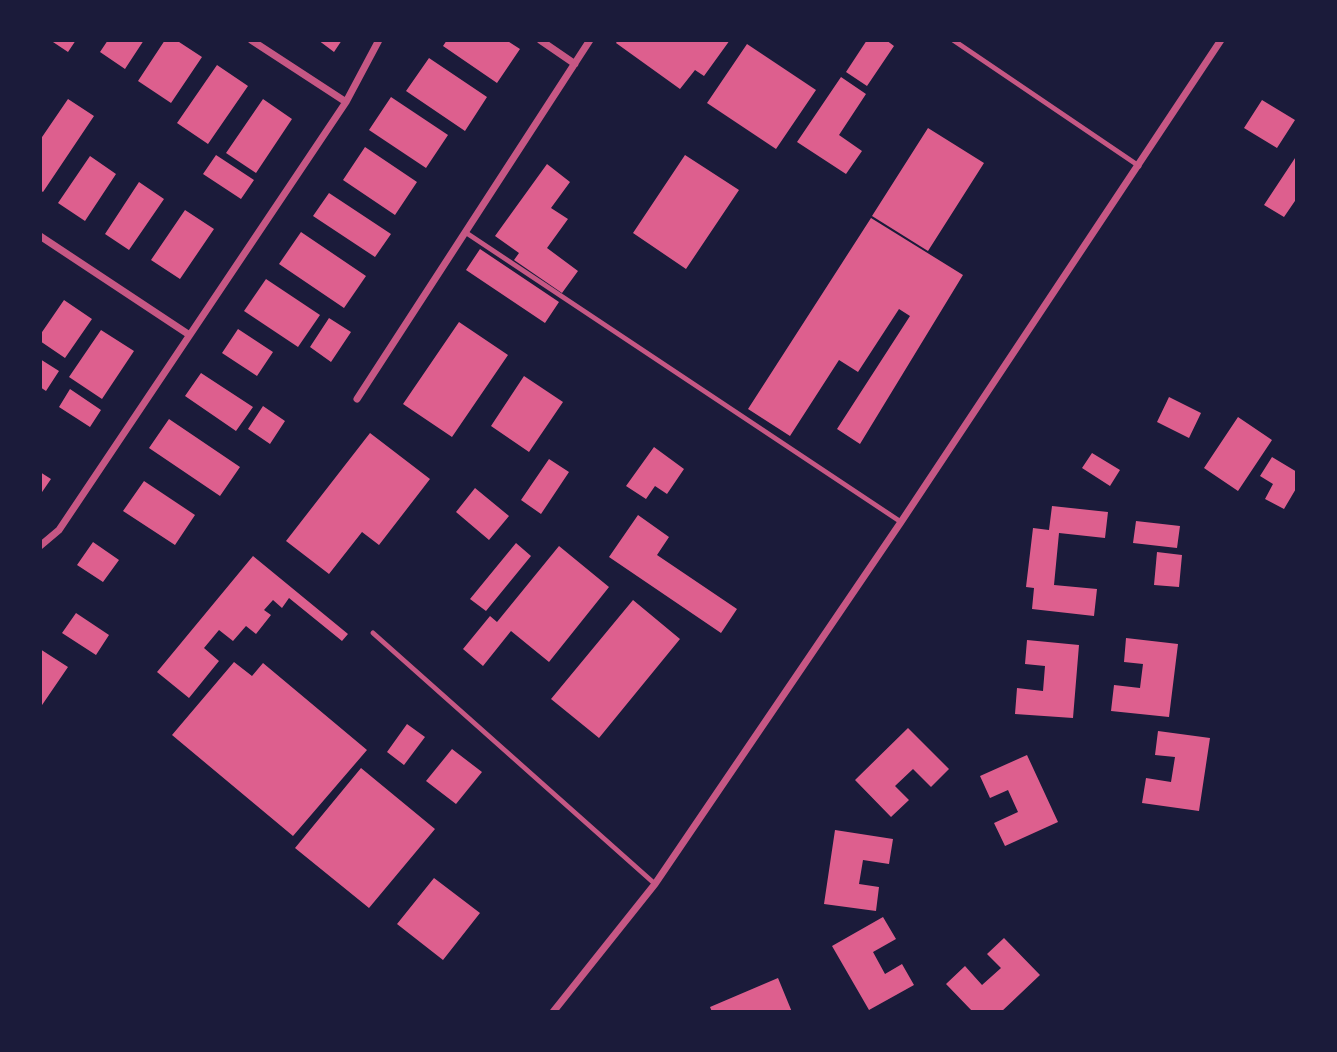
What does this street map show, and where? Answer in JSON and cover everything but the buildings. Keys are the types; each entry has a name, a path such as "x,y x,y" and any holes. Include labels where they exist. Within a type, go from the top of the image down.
{"street":[{"path":"251,40 346,102"},
{"path":"40,546 59,530 346,102 379,40"},
{"path":"540,40 575,64"},
{"path":"357,399 590,40"},
{"path":"553,1012 655,884 901,522 1221,40"},
{"path":"40,236 188,334"}],"lane":[{"path":"953,40 1139,166"},
{"path":"465,232 901,522"},
{"path":"373,633 655,884"}]}
